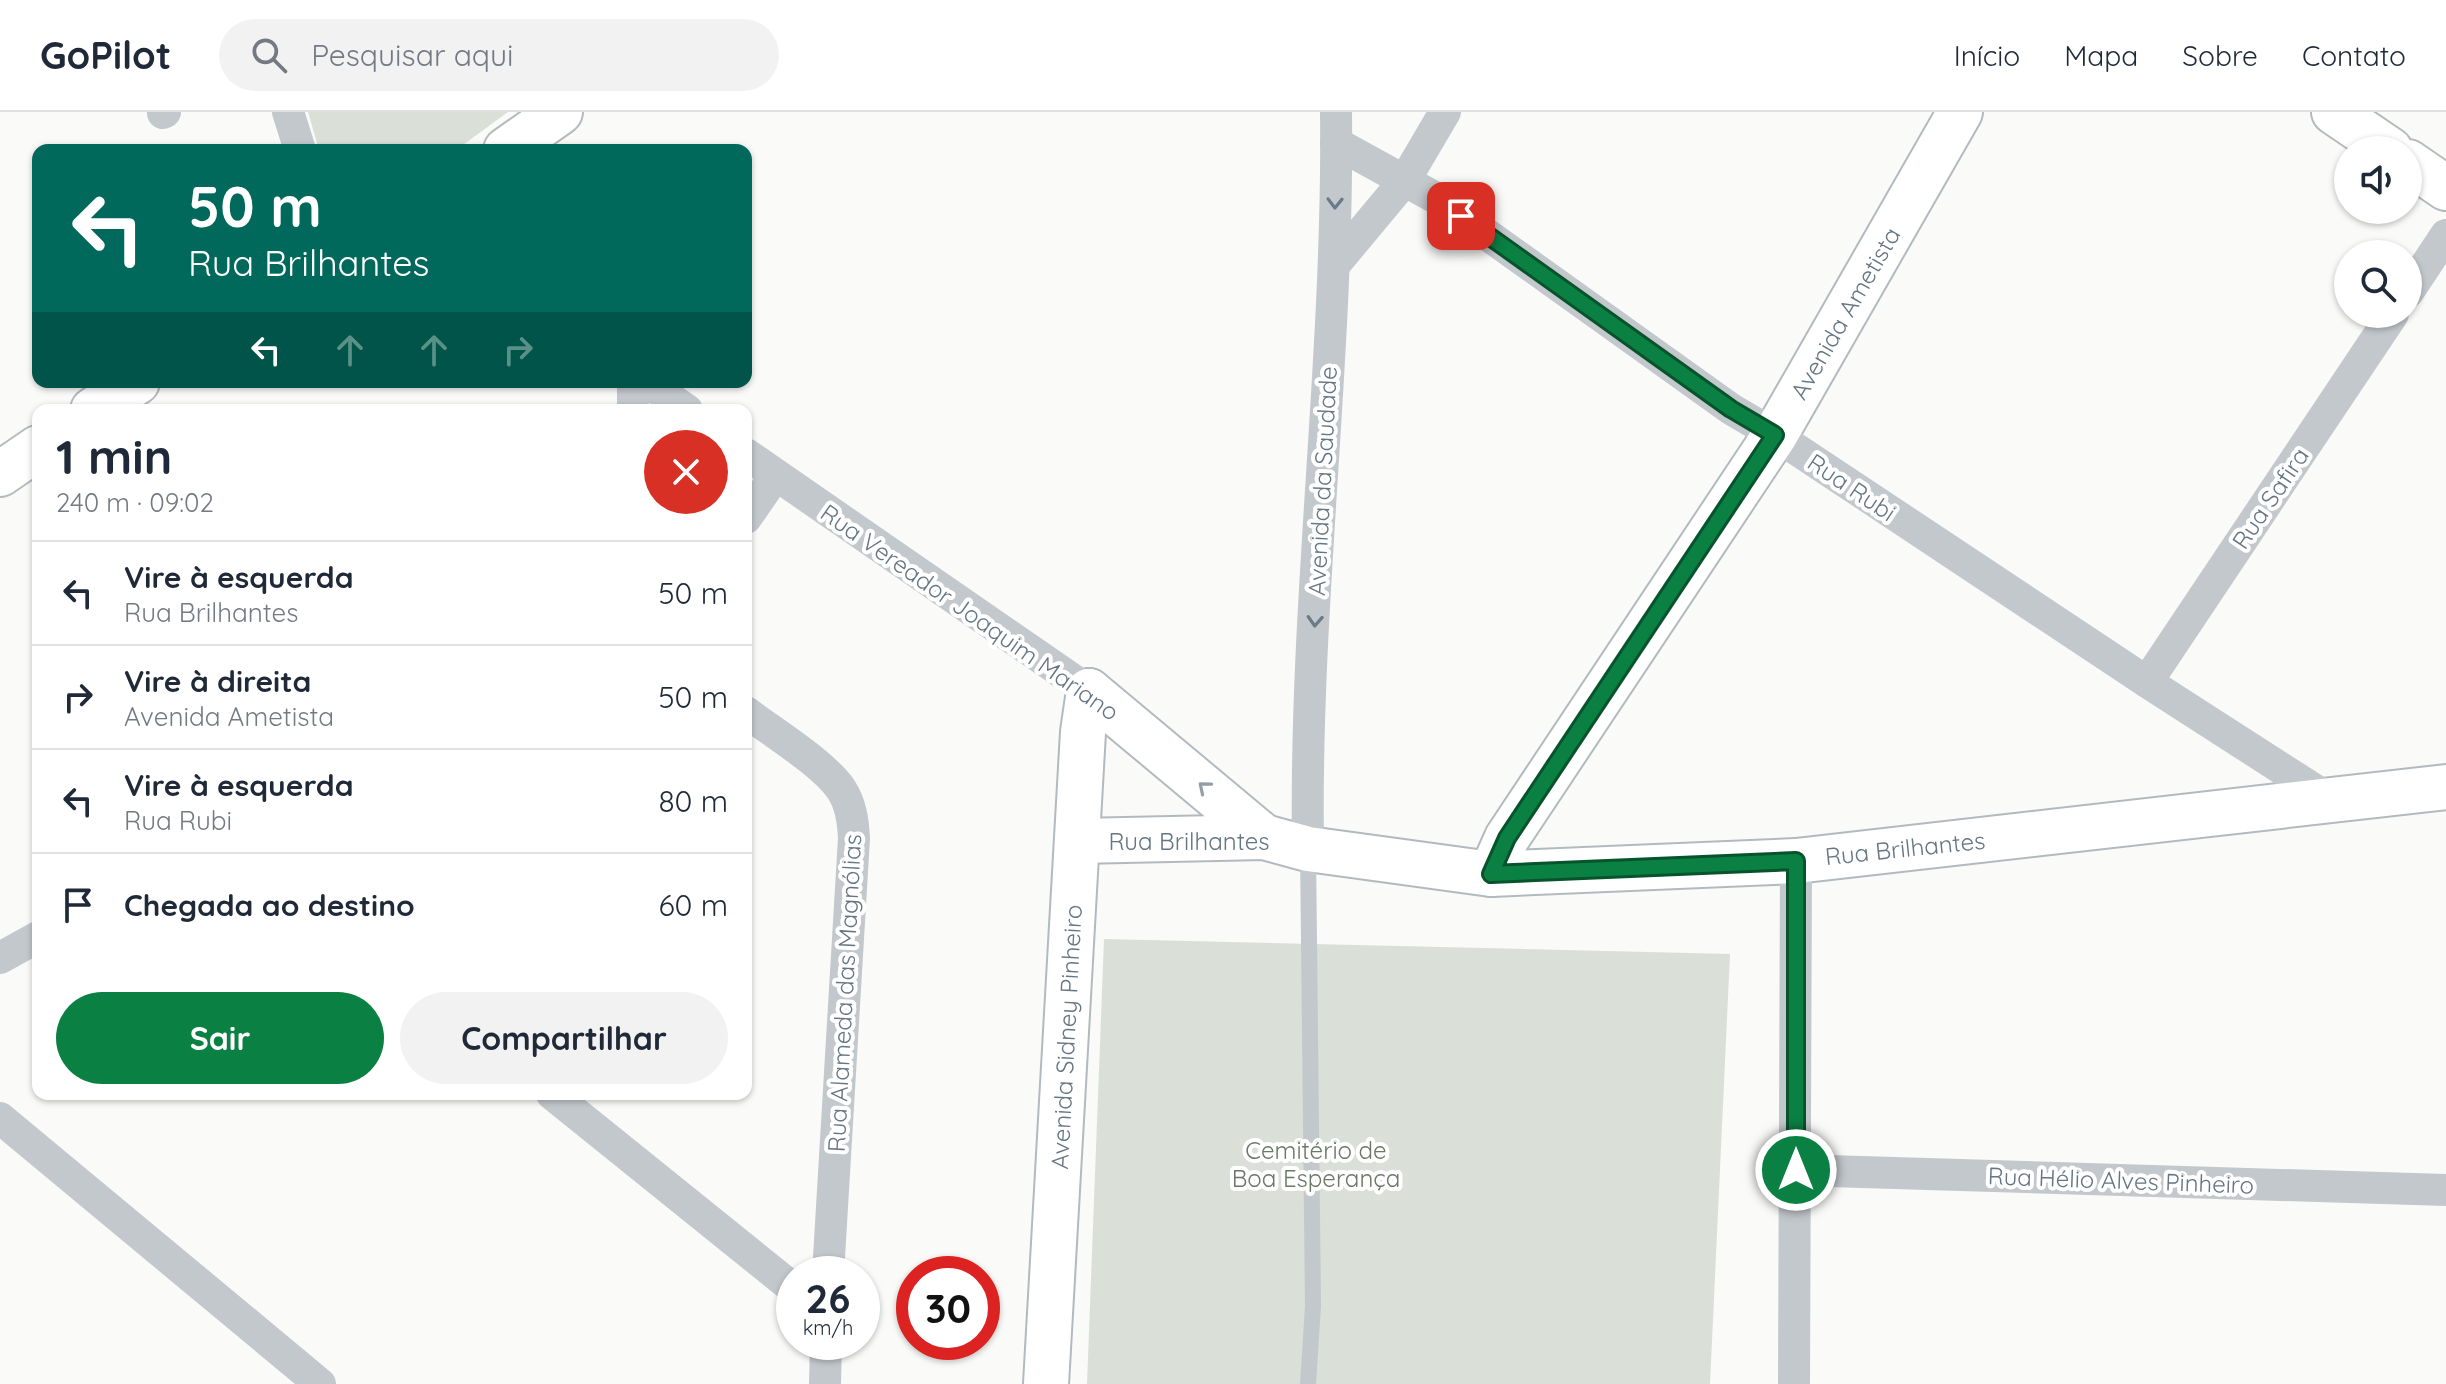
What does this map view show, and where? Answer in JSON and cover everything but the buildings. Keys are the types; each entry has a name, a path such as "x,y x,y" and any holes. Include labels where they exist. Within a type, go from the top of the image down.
{"street":[{"path":"288,112 298,144"},
{"path":"515,144 560,112"},
{"path":"1335,264 1405,180 1445,112"},
{"name":"Avenida Ametista","path":"1491,874 1507,838 1775,435 1960,112"},
{"path":"2334,112 2369,136"},
{"name":"Rua Rubi","path":"1336,127 1405,180 1436,198 1731,409 2332,801"},
{"name":"Avenida da Saudade","path":"1308,849 1307,759 1335,264 1336,127"},
{"path":"2422,172 2446,188"},
{"path":"2422,271 2446,235"},
{"name":"Rua Safira","path":"2147,682 2384,328"},
{"path":"102,404 128,388"},
{"path":"0,474 32,452"},
{"name":"Rua Vereador Joaquim Mariano","path":"752,459 1089,691 1264,837"},
{"path":"752,509 775,476"},
{"name":"Avenida Sidney Pinheiro","path":"1046,1384 1083,732 1089,691"},
{"name":"Rua Alameda das Magnólias","path":"752,717 826,773 840,788 853,819 854,854 829,1256"},
{"name":"Rua Brilhantes","path":"1078,841 1264,837 1308,849 1491,874 1796,861 2446,787"},
{"path":"1794,1384 1796,861"},
{"path":"559,1100 776,1274"},
{"path":"0,1118 320,1384"},
{"name":"Rua Hélio Alves Pinheiro","path":"1796,1170 2446,1190"},
{"path":"825,1384 826,1360"}],"lane":[{"path":"1308,849 1313,1306 1308,1384"}],"green space":[{"path":"308,112 508,112 464,144 317,144"},
{"name":"Cemitério de Boa Esperança","path":"1104,939 1730,954 1710,1384 1087,1384"}],"route":[{"path":"1461,216 1731,409 1775,435 1507,838 1491,874 1796,861 1796,1170"}]}
